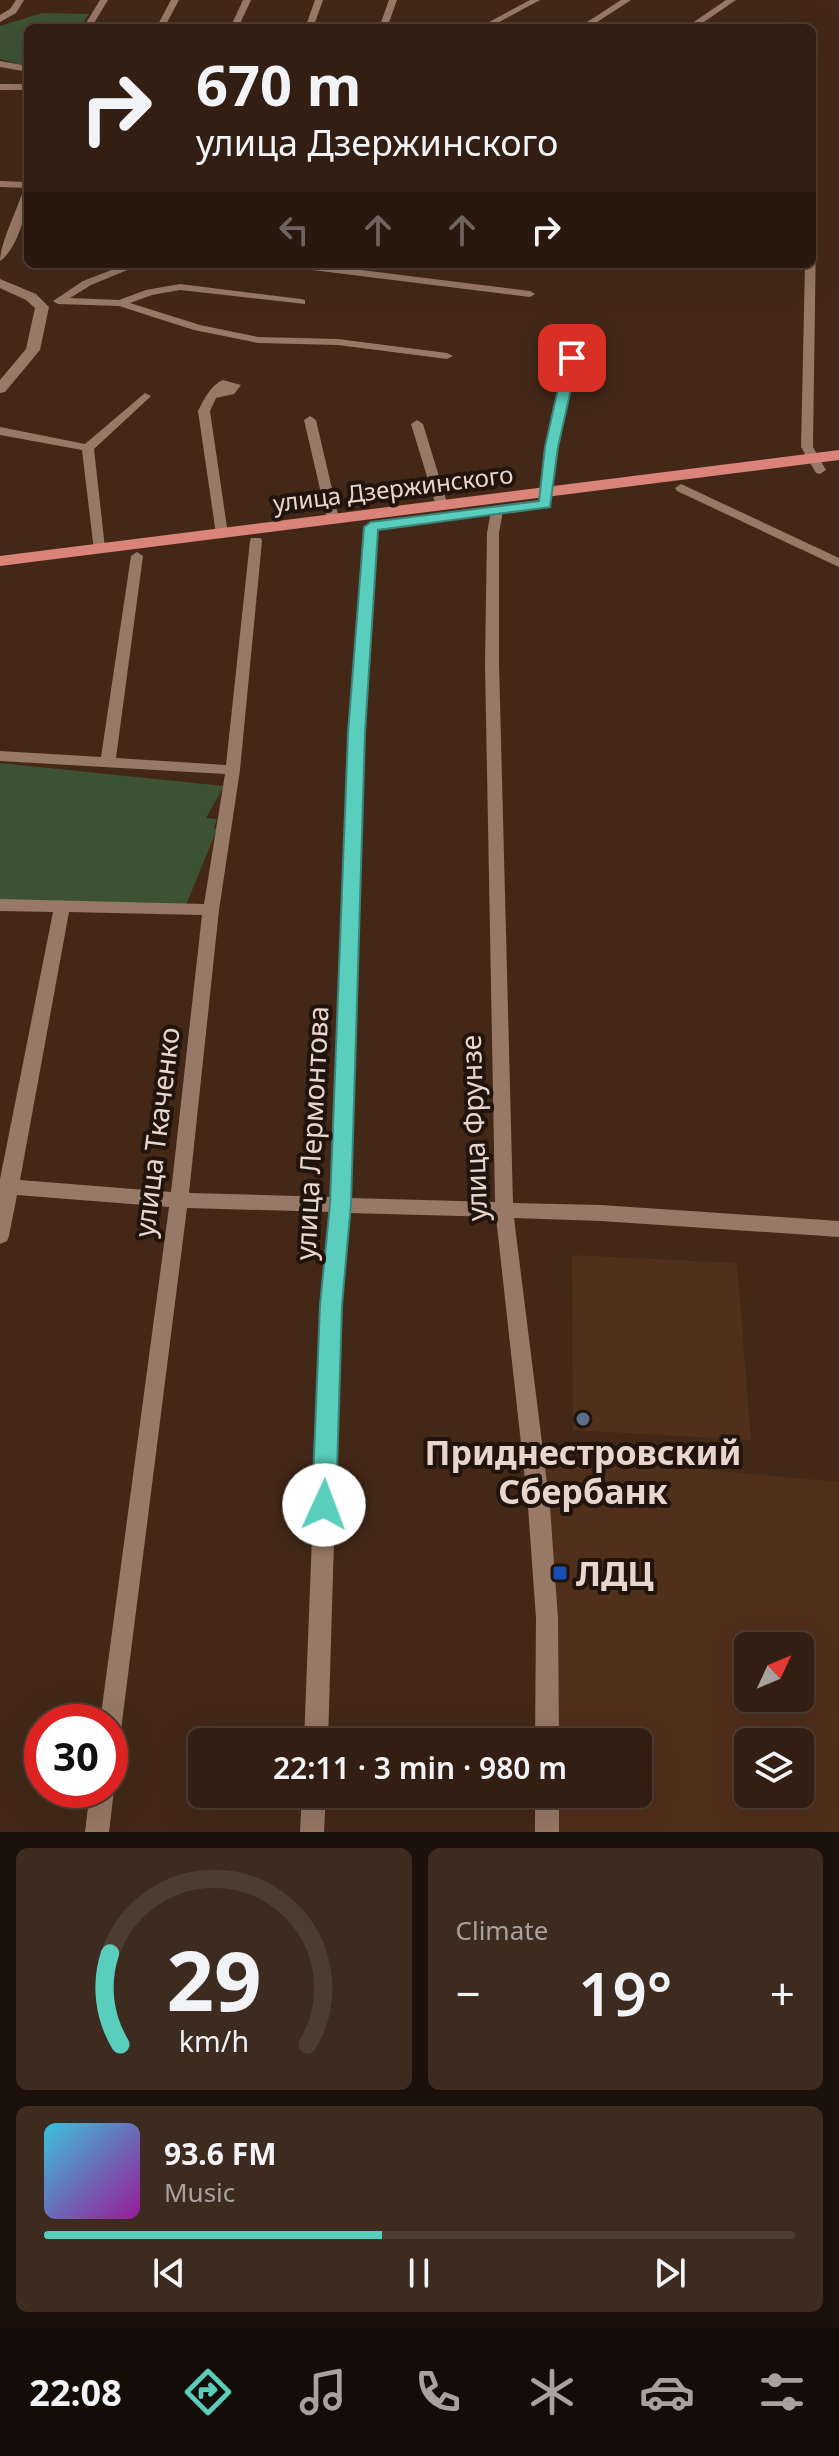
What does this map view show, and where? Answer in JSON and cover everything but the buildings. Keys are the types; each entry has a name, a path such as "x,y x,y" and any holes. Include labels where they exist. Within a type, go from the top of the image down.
{"highway":[{"name":"улица Дзержинского","path":"0,561 442,506 681,488 816,464 839,455"},
{"name":"улица Дзержинского","path":"0,573 497,511 546,498 816,464 839,468"}],"street":[{"path":"0,19 10,14 20,0"},
{"path":"89,24 104,0"},
{"path":"162,24 175,0"},
{"path":"236,24 247,0"},
{"path":"310,24 319,0"},
{"path":"384,24 393,0"},
{"path":"490,24 536,0"},
{"path":"588,24 627,0"},
{"path":"695,24 732,0"},
{"path":"0,64 24,68"},
{"path":"0,87 24,87"},
{"path":"0,184 24,185"},
{"path":"0,258 15,230 24,203"},
{"path":"58,301 87,283 126,268"},
{"path":"320,268 530,294"},
{"path":"811,268 807,447 816,464"},
{"path":"0,283 36,302 120,303 229,336 338,342 447,356"},
{"path":"120,303 150,292 180,287 301,302"},
{"path":"0,389 33,350 36,302"},
{"path":"546,498 551,447 572,358"},
{"path":"88,448 145,396"},
{"path":"208,400 222,534"},
{"path":"310,420 333,519"},
{"path":"417,424 442,506"},
{"path":"0,431 88,448"},
{"path":"88,448 99,548"},
{"path":"681,488 839,563"},
{"name":"улица Фрунзе","path":"497,511 493,533 492,663 504,1210 539,1507 547,1618 547,1728"},
{"name":"улица Лермонтова","path":"316,1728 331,1305 341,1204 356,733 371,527"},
{"name":"улица Ткаченко","path":"113,1704 179,1200 211,910 233,770 256,541"},
{"path":"108,762 137,556"},
{"path":"0,756 233,770"},
{"path":"0,905 211,910"},
{"path":"0,1236 5,1186 62,907"},
{"path":"5,1186 179,1200 504,1210 839,1229"},
{"path":"97,1832 100,1808"},
{"path":"312,1832 313,1808"},
{"path":"547,1808 547,1832"}],"shaded area":[{"path":"572,1255 737,1263 751,1440 573,1430"},
{"path":"531,1453 839,1482 839,1832 545,1832 544,1808 652,1808 652,1728 541,1728"}],"green space":[{"path":"42,13 89,14 83,24 24,24 22,65 0,59 0,26"},
{"path":"0,763 224,786 206,818 217,819 214,828 217,829 186,905 0,901"}],"place":[{"name":"Приднестровский Сбербанк","path":"583,1419"},
{"name":"ЛДЦ","path":"560,1573"}],"route":[{"path":"324,1505 331,1305 341,1204 356,733 371,527 545,504 551,447 572,358"}]}
